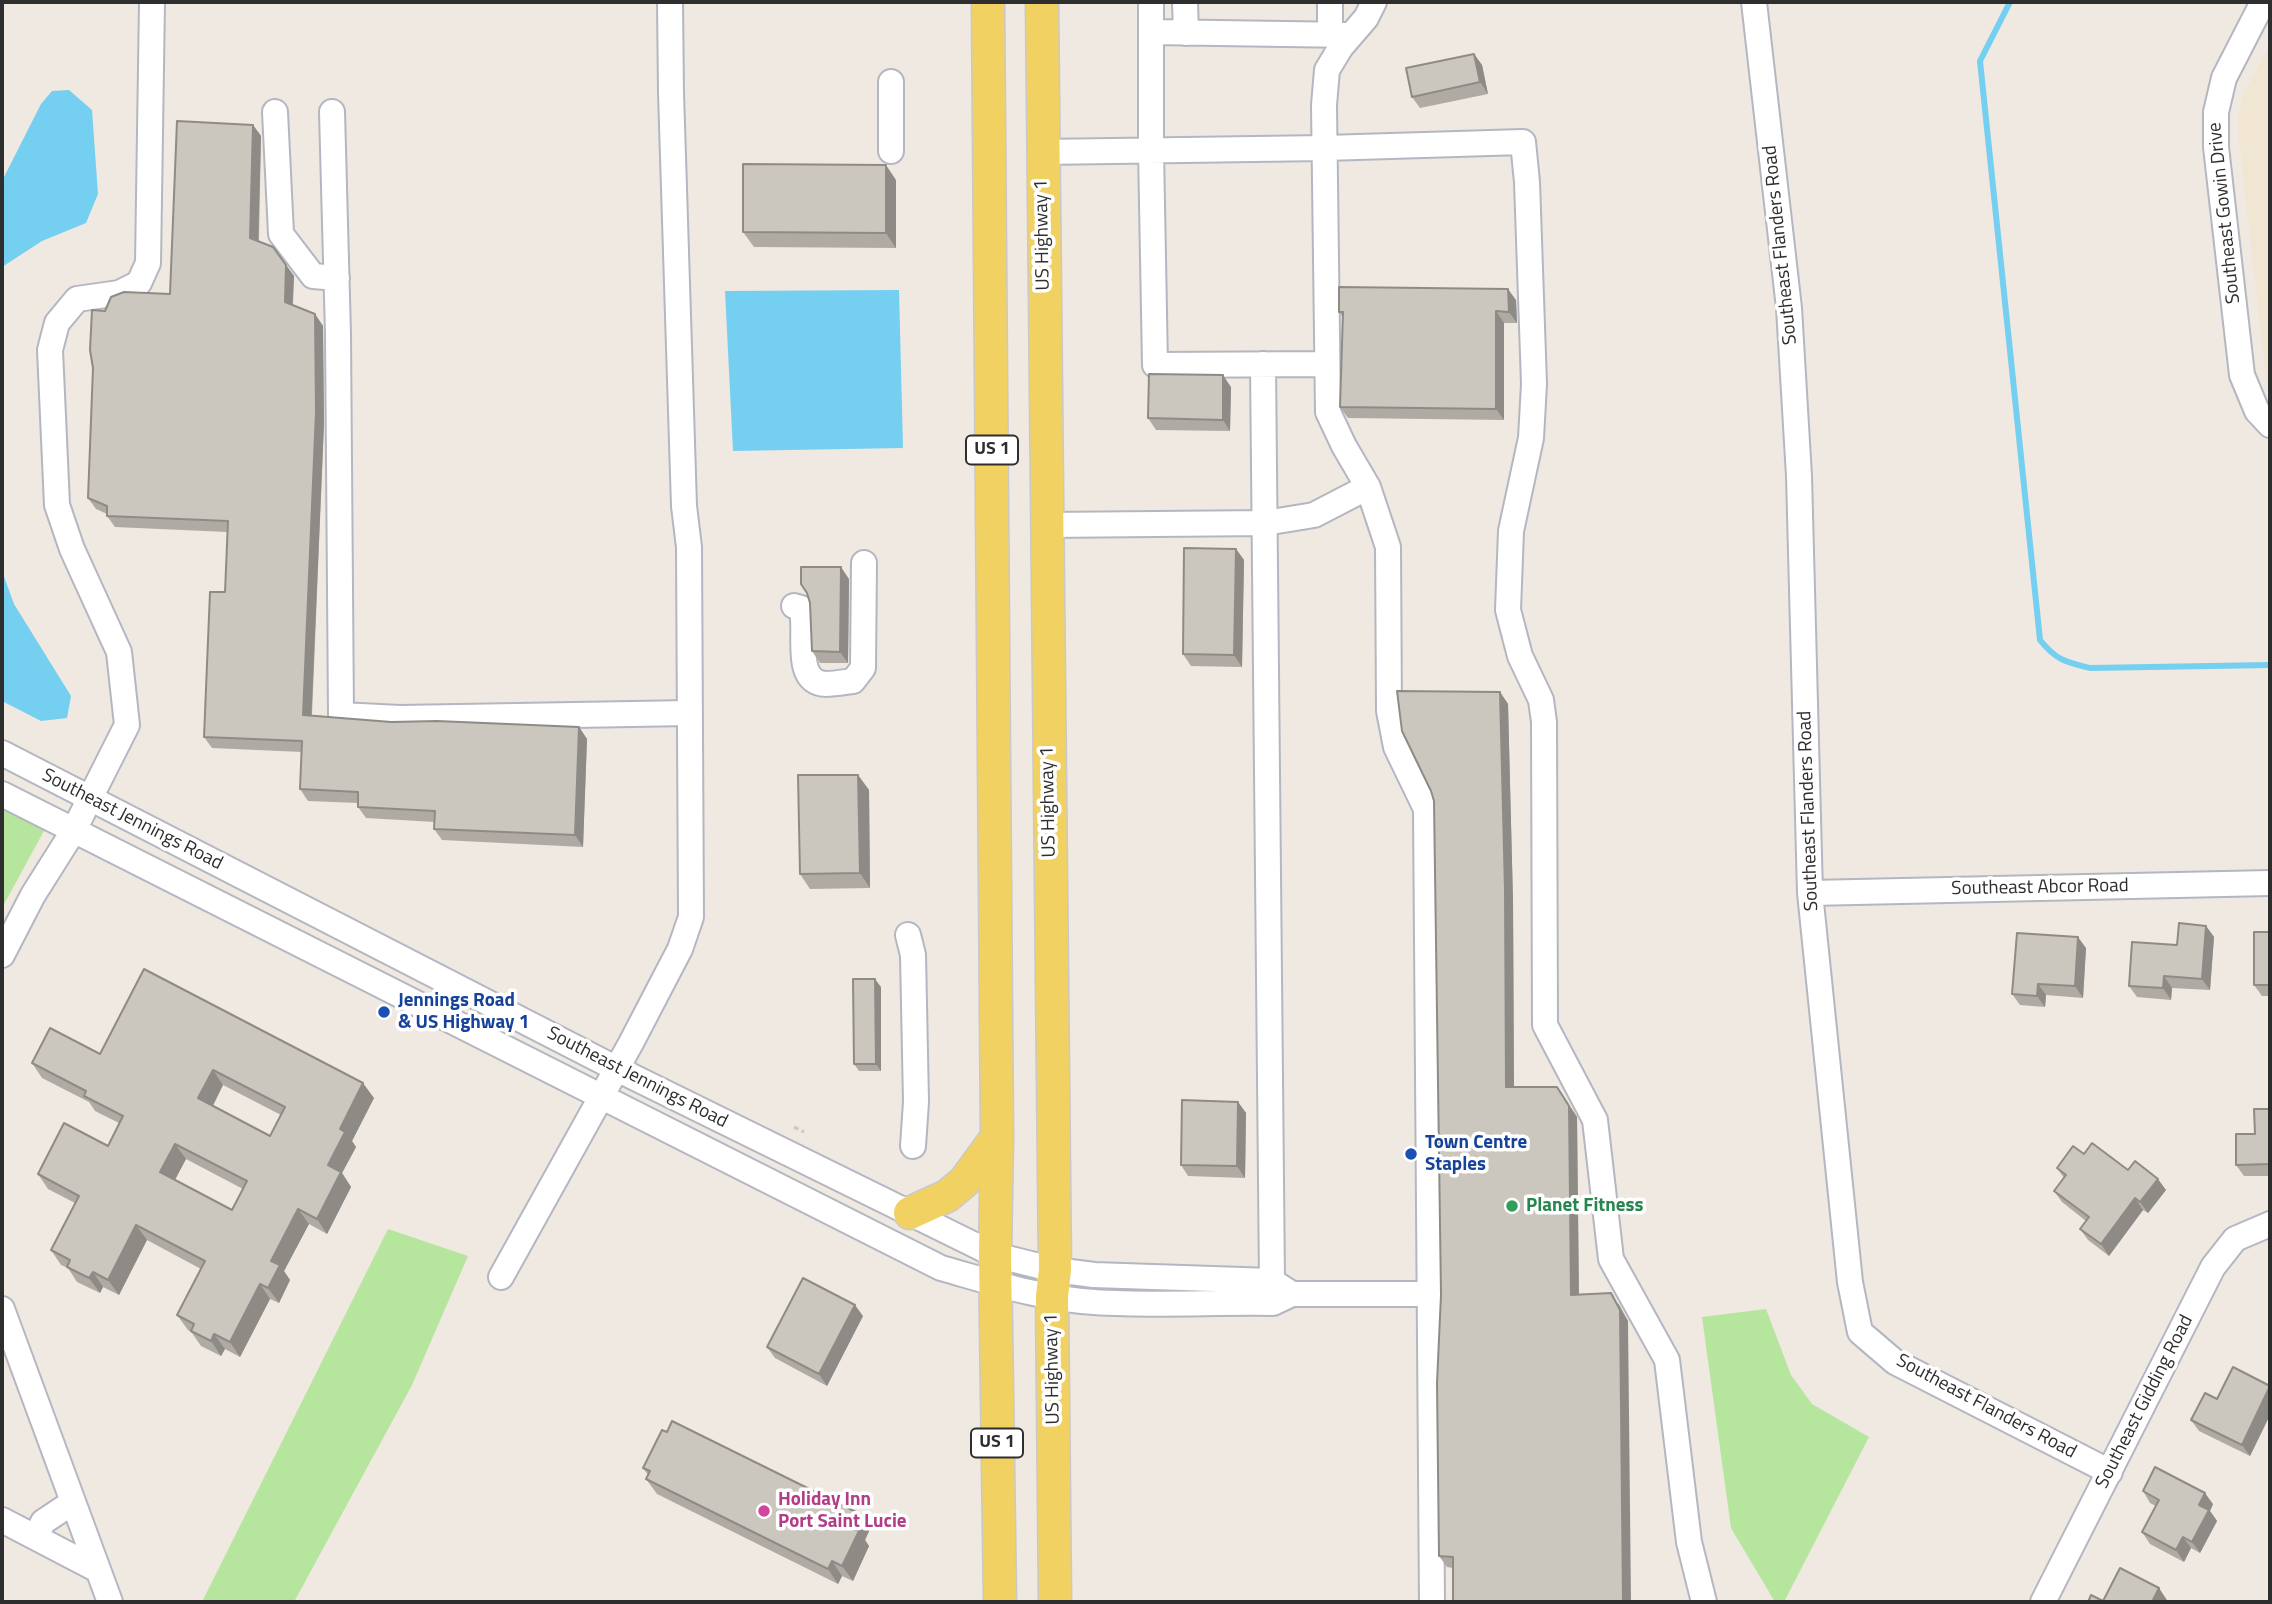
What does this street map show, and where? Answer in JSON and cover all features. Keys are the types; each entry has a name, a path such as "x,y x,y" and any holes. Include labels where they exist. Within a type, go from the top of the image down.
{"main road":[{"name":"US 1","path":"988,2 997,1137 995,1269 1000,1602"},
{"name":"US Highway 1","path":"1042,2 1055,1602"},
{"path":"910,1213 947,1196 964,1182 997,1137"}],"street":[{"path":"2,955 33,895 74,830 127,725 119,652 72,549 57,505 50,350 57,323 77,299 119,293 139,283 148,263 152,2"},
{"path":"501,1277 617,1069 680,949 691,917 689,547 684,506 670,2"},
{"path":"1151,2 1155,365 1327,364"},
{"path":"1185,2 1186,33"},
{"path":"1330,2 1341,35"},
{"path":"1374,2 1366,18 1341,35 1327,70 1325,148 1328,412 1368,487 1388,547 1389,711 1396,747 1426,809 1432,1602"},
{"name":"Southeast Flanders Road","path":"1754,2 1790,321 1799,476 1810,893 1850,1282 1860,1332 1895,1362 2110,1472"},
{"name":"Southeast Gowin Drive","path":"2263,2 2224,78 2216,112 2216,147 2242,375 2257,411 2270,425"},
{"path":"1151,32 1341,35"},
{"path":"891,82 891,151"},
{"path":"275,112 281,234 313,276 337,278"},
{"path":"332,112 337,278 341,715 401,718 690,713"},
{"path":"1042,152 1522,142 1527,182 1534,384 1531,438 1511,531 1508,610 1520,656 1541,700 1544,722 1545,1025 1595,1120 1611,1259 1667,1360 1689,1542 1704,1602"},
{"path":"1263,364 1282,1287"},
{"path":"1046,525 1265,523 1314,515 1368,487"},
{"path":"794,606 801,608 804,617 803,665 812,678 823,684 853,681 863,668 864,563"},
{"name":"Southeast Jennings Road","path":"2,753 617,1069 910,1213 995,1269"},
{"name":"Southeast Jennings Road","path":"2,794 942,1268 995,1269 1054,1283 1094,1302 1273,1303 1282,1287 1430,1294"},
{"name":"Southeast Abcor Road","path":"1810,893 2270,883"},
{"path":"908,935 913,969 916,1102 913,1146"},
{"name":"Southeast Gidding Road","path":"2043,1602 2213,1267 2235,1239 2270,1224"},
{"path":"2,1313 110,1602"},
{"path":"36,1537 43,1522 73,1502"},
{"path":"2,1520 98,1570"}],"path":[{"path":"794,1128 804,1132"}],"shaded area":[{"path":"2270,44 2270,390 2267,386 2238,119 2241,100"}],"green space":[{"path":"2,807 45,829 2,908"},
{"path":"388,1229 468,1256 412,1385 294,1602 202,1602"},
{"path":"1766,1309 1791,1375 1812,1404 1869,1437 1784,1602 1775,1602 1731,1528 1702,1317"}],"water":[{"path":"69,90 92,110 98,194 86,223 42,241 2,267 2,181 41,104 52,91"},
{"path":"899,290 903,448 733,451 725,291"},
{"path":"2,571 14,604 71,696 67,718 41,721 2,701"}],"building":[{"path":"1474,54 1480,82 1412,97 1406,68"},
{"path":"177,121 253,125 250,238 273,247 286,265 285,302 315,314 316,412 303,715 391,722 437,721 579,727 575,835 434,829 435,811 358,807 358,792 300,789 302,741 204,737 210,592 225,592 228,521 107,516 107,506 88,498 93,368 90,350 92,310 105,311 111,297 124,292 170,294"},
{"path":"743,164 886,165 886,233 743,232"},
{"path":"1339,287 1508,289 1509,312 1496,311 1496,409 1340,407 1343,312 1339,312"},
{"path":"1149,374 1223,375 1223,420 1148,418"},
{"path":"1184,548 1236,549 1234,655 1183,654"},
{"path":"801,567 841,567 840,652 812,651 810,603 801,584"},
{"path":"1397,691 1500,692 1506,1087 1557,1087 1569,1106 1571,1295 1611,1293 1620,1310 1623,1602 1453,1602 1453,1557 1439,1556 1437,1383 1441,1295 1434,801 1402,731"},
{"path":"798,775 858,775 860,873 800,874"},
{"path":"2179,923 2206,926 2202,979 2164,976 2163,988 2129,986 2132,942 2177,945"},
{"path":"2254,932 2270,932 2270,985 2254,985"},
{"path":"2017,933 2078,937 2075,986 2038,984 2037,996 2012,994"},
{"path":"144,969 363,1083 340,1129 345,1132 328,1165 341,1172 317,1219 298,1209 271,1261 280,1265 268,1288 260,1284 230,1342 214,1334 211,1341 191,1331 194,1324 177,1315 205,1261 136,1225 108,1280 93,1272 89,1278 67,1267 70,1260 51,1250 79,1196 38,1174 64,1123 108,1146 123,1116 84,1096 86,1091 32,1063 50,1028 100,1054","holes":["213,1070 285,1107 270,1136 198,1098","175,1144 247,1181 232,1210 160,1172"]},
{"path":"853,979 875,979 876,1064 854,1064"},
{"path":"1182,1100 1238,1102 1237,1166 1181,1165"},
{"path":"2254,1109 2270,1109 2270,1164 2236,1165 2236,1134 2255,1134"},
{"path":"2092,1143 2128,1170 2135,1161 2158,1179 2140,1202 2135,1198 2101,1244 2080,1229 2089,1217 2054,1191 2066,1175 2057,1168 2073,1146 2084,1154"},
{"path":"803,1278 855,1305 819,1374 767,1347"},
{"path":"2233,1367 2270,1386 2242,1445 2191,1420 2205,1393 2217,1399"},
{"name":"Holiday Inn Port Saint Lucie","path":"672,1421 860,1514 852,1528 859,1531 842,1566 832,1561 828,1569 646,1479 650,1471 643,1468 662,1430 667,1432"},
{"path":"2155,1467 2205,1493 2199,1505 2209,1510 2192,1542 2183,1537 2176,1550 2142,1532 2159,1500 2143,1491"},
{"path":"2120,1568 2159,1588 2152,1602 2088,1602 2091,1595 2103,1601"}],"waterway":[{"path":"2010,2 1980,61 2040,640 2062,659 2090,668 2270,665"}],"place":[{"name":"Jennings Road & US Highway 1","path":"384,1012"},
{"name":"Town Centre Staples","path":"1411,1154"},
{"name":"Planet Fitness","path":"1512,1206"},
{"name":"Holiday Inn Port Saint Lucie","path":"764,1511"}]}
